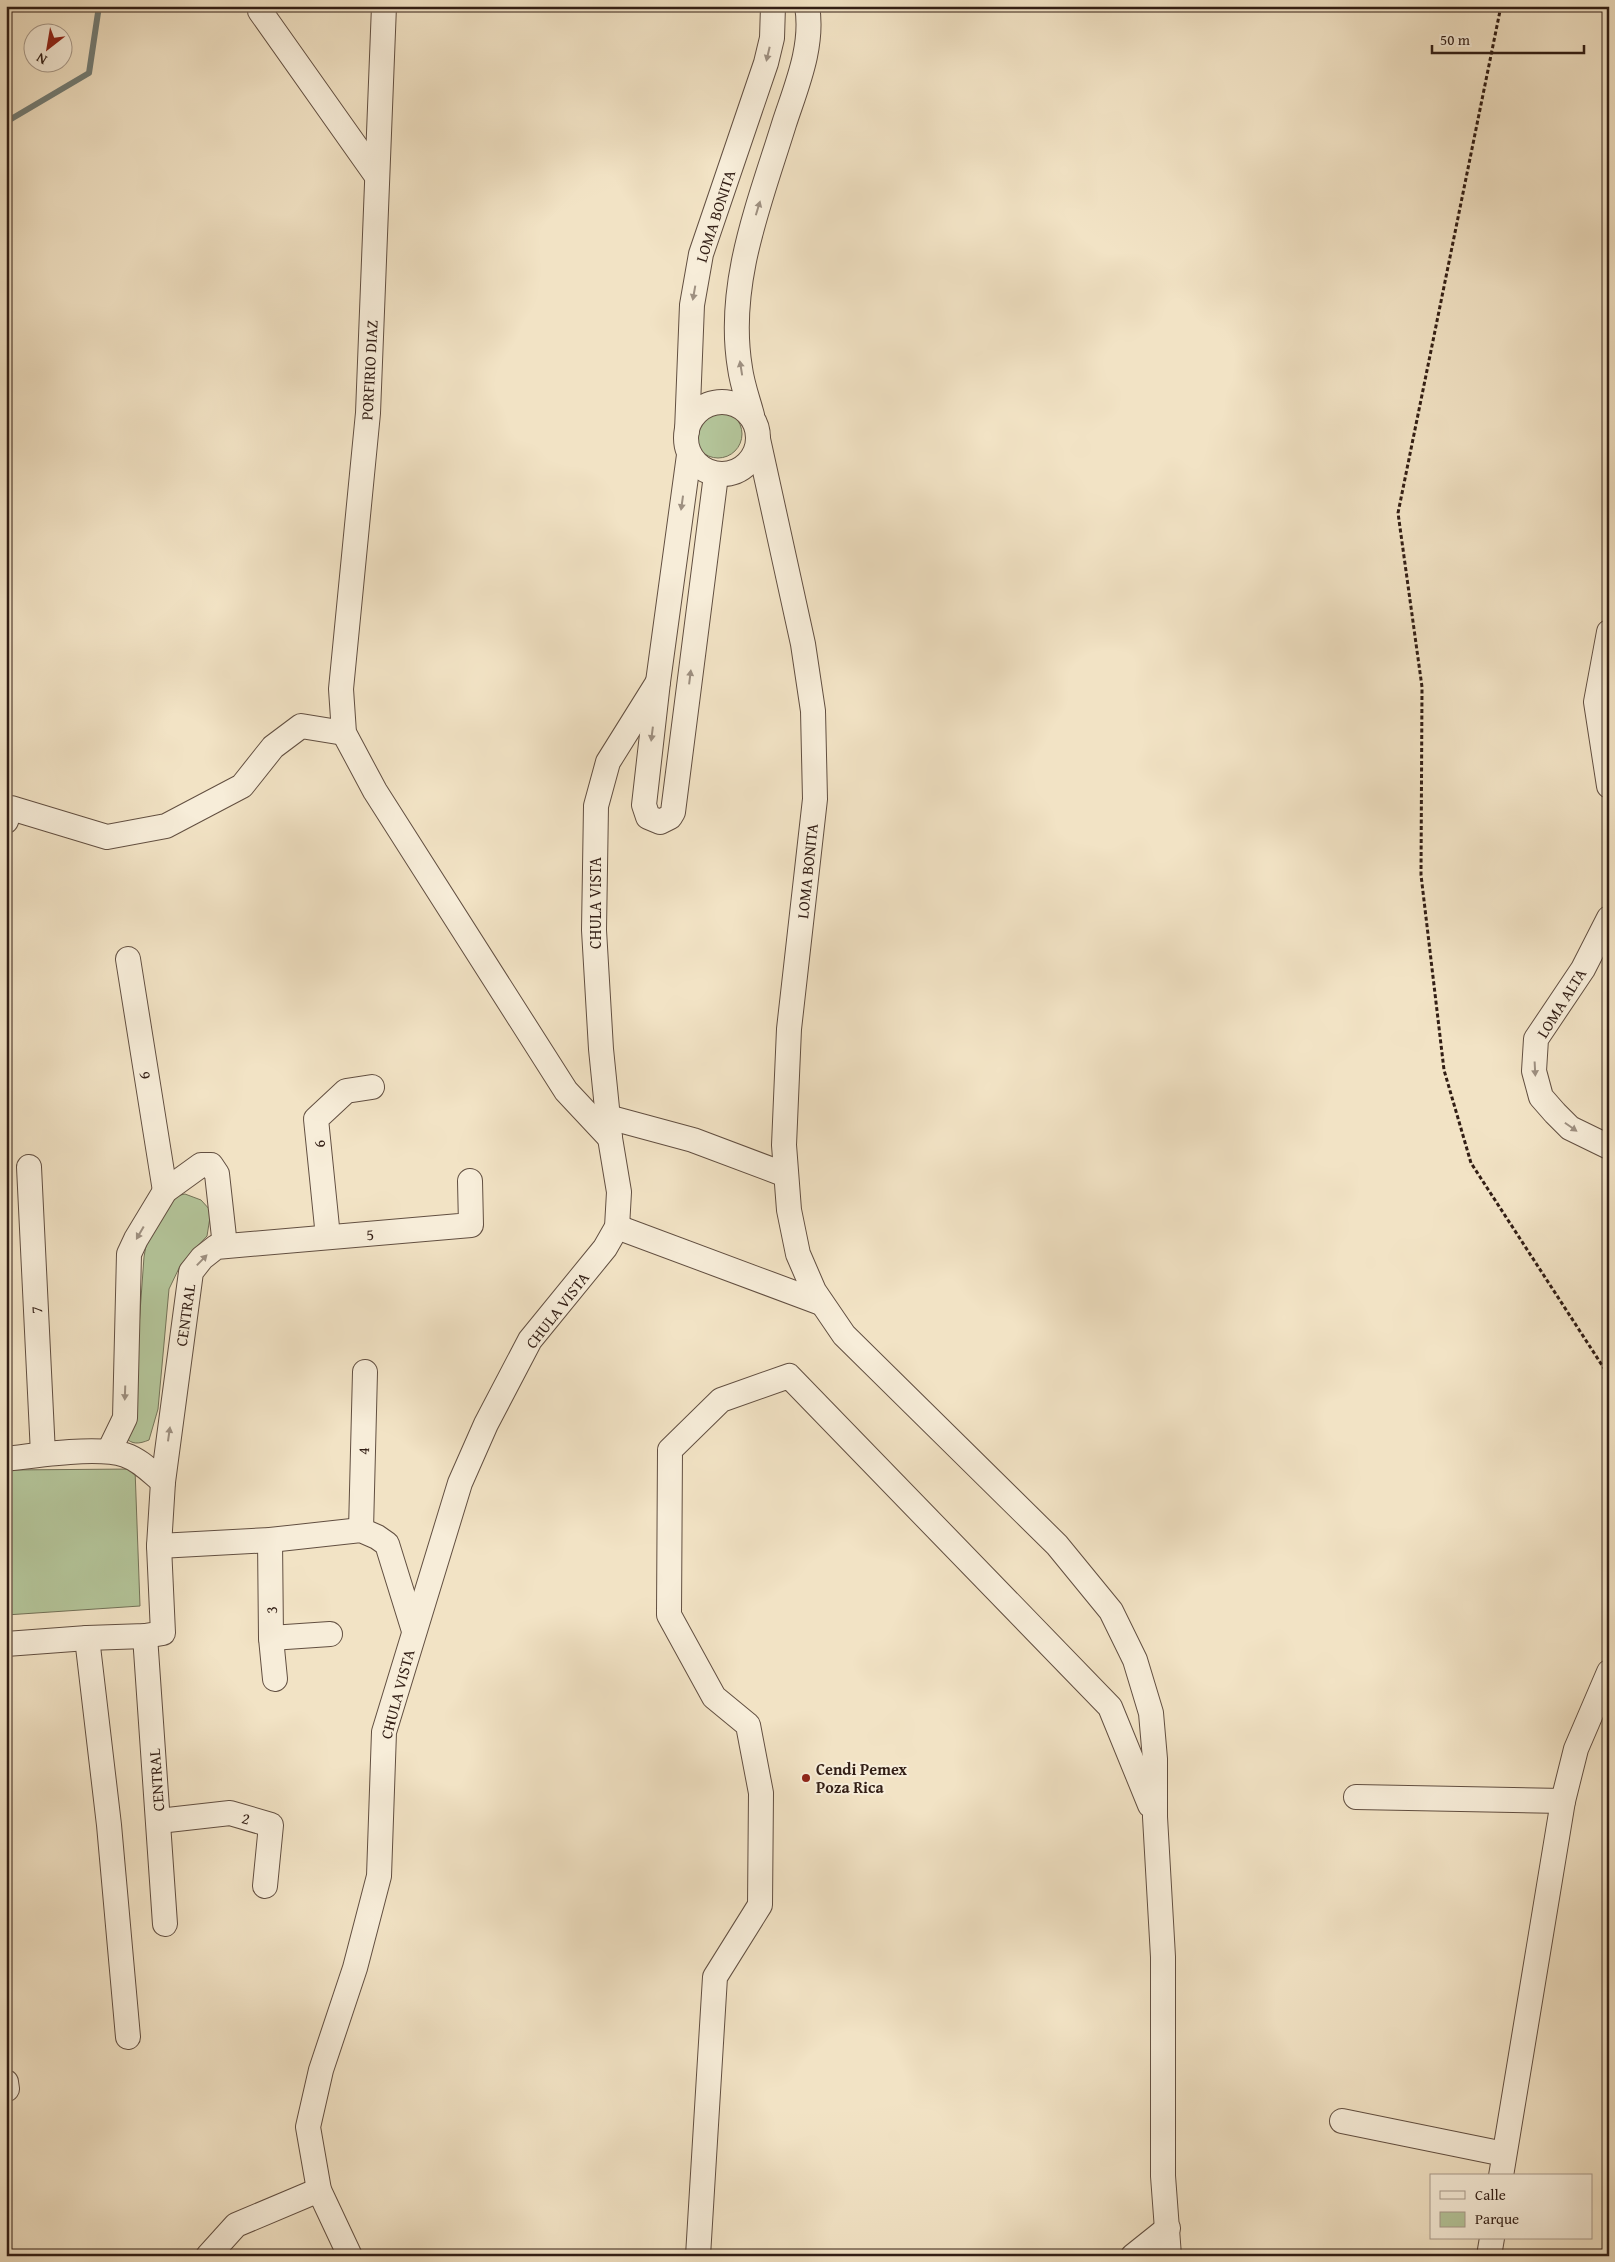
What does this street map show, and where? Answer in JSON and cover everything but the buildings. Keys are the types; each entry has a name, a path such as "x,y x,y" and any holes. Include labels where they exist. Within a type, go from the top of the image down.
{"street":[{"path":"261,6 260,11 376,175"},
{"name":"PORFIRIO DIAZ","path":"344,734 341,689 368,413 384,6"},
{"name":"LOMA BONITA","path":"687,431 692,305 701,254 766,63 772,38 773,6"},
{"path":"752,416 744,407 733,402 716,402 699,410 691,419 686,443 689,455 695,465 705,472 716,475 734,472 749,462 756,450 758,439 757,426 752,416 740,368 738,330 739,286 751,229 802,68 808,39 807,6"},
{"name":"LOMA BONITA","path":"758,439 803,644 814,711 815,799 789,1030 784,1144 789,1210 798,1254 814,1291 844,1335 1057,1545 1111,1612 1135,1660 1152,1713 1155,1759 1155,1817 1163,1957 1163,2176 1169,2256"},
{"path":"689,455 658,682 644,805 648,817 660,822 670,818 673,812 716,475"},
{"path":"1609,632 1596,702 1609,786"},
{"name":"CHULA VISTA","path":"350,2256 319,2190 308,2127 321,2070 355,1968 380,1876 384,1732 460,1483 486,1424 530,1340 605,1248 617,1228 619,1192 609,1128 601,1050 594,930 596,806 608,762 658,682"},
{"path":"6,821 11,808 107,837 166,826 242,786 273,747 302,726 344,734 375,791 566,1091 609,1128 693,1140 786,1175"},
{"name":"LOMA ALTA","path":"1609,918 1583,969 1536,1039 1534,1071 1541,1097 1555,1114 1570,1128 1609,1147"},
{"name":"9","path":"128,959 165,1191"},
{"name":"6","path":"328,1237 316,1119 346,1091 372,1087"},
{"path":"109,1451 125,1418 130,1254 136,1239 165,1191 201,1165 211,1166 217,1174 226,1246"},
{"name":"7","path":"29,1166 43,1454"},
{"name":"5","path":"226,1246 470,1225 470,1181"},
{"path":"617,1228 821,1302"},
{"name":"CENTRAL","path":"165,1924 159,1821 154,1635 163,1482 191,1272 202,1258 216,1247 226,1246"},
{"name":"4","path":"361,1530 364,1372"},
{"path":"698,2256 715,1977 760,1905 761,1793 748,1725 714,1697 669,1615 670,1450 721,1400 789,1376 1110,1707 1155,1817"},
{"path":"6,1458 109,1451 126,1455 145,1466 163,1482"},
{"path":"159,1546 270,1540 361,1530 387,1544 414,1632"},
{"name":"3","path":"270,1540 271,1638 275,1680"},
{"path":"271,1638 330,1634"},
{"path":"6,1644 154,1635"},
{"path":"87,1638 109,1825 128,2037"},
{"path":"1342,2121 1502,2165 1562,1801 1576,1749 1609,1672"},
{"path":"1356,1796 1562,1801"},
{"name":"2","path":"159,1821 230,1813 271,1825 265,1886"},
{"path":"6,2082 7,2089"},
{"path":"208,2256 236,2226 319,2190"},
{"path":"1133,2256 1168,2228"},
{"path":"1489,2256 1492,2240"}],"path":[{"path":"1501,6 1398,513 1422,687 1421,875 1444,1070 1471,1163 1609,1376"}],"green space":[{"path":"713,410 723,410 732,414 738,420 741,425 741,443 732,454 723,458 713,458 704,454 698,448 694,439 694,429 698,420 704,414"},
{"path":"185,1194 201,1200 211,1211 207,1236 181,1264 169,1289 158,1409 149,1440 133,1443 125,1437 135,1382 144,1257 148,1234 176,1196"},
{"path":"135,1469 140,1606 6,1615 6,1470"}],"waterway":[{"path":"6,122 89,73 99,6"}],"place":[{"name":"Cendi Pemex Poza Rica","path":"806,1778"}]}
